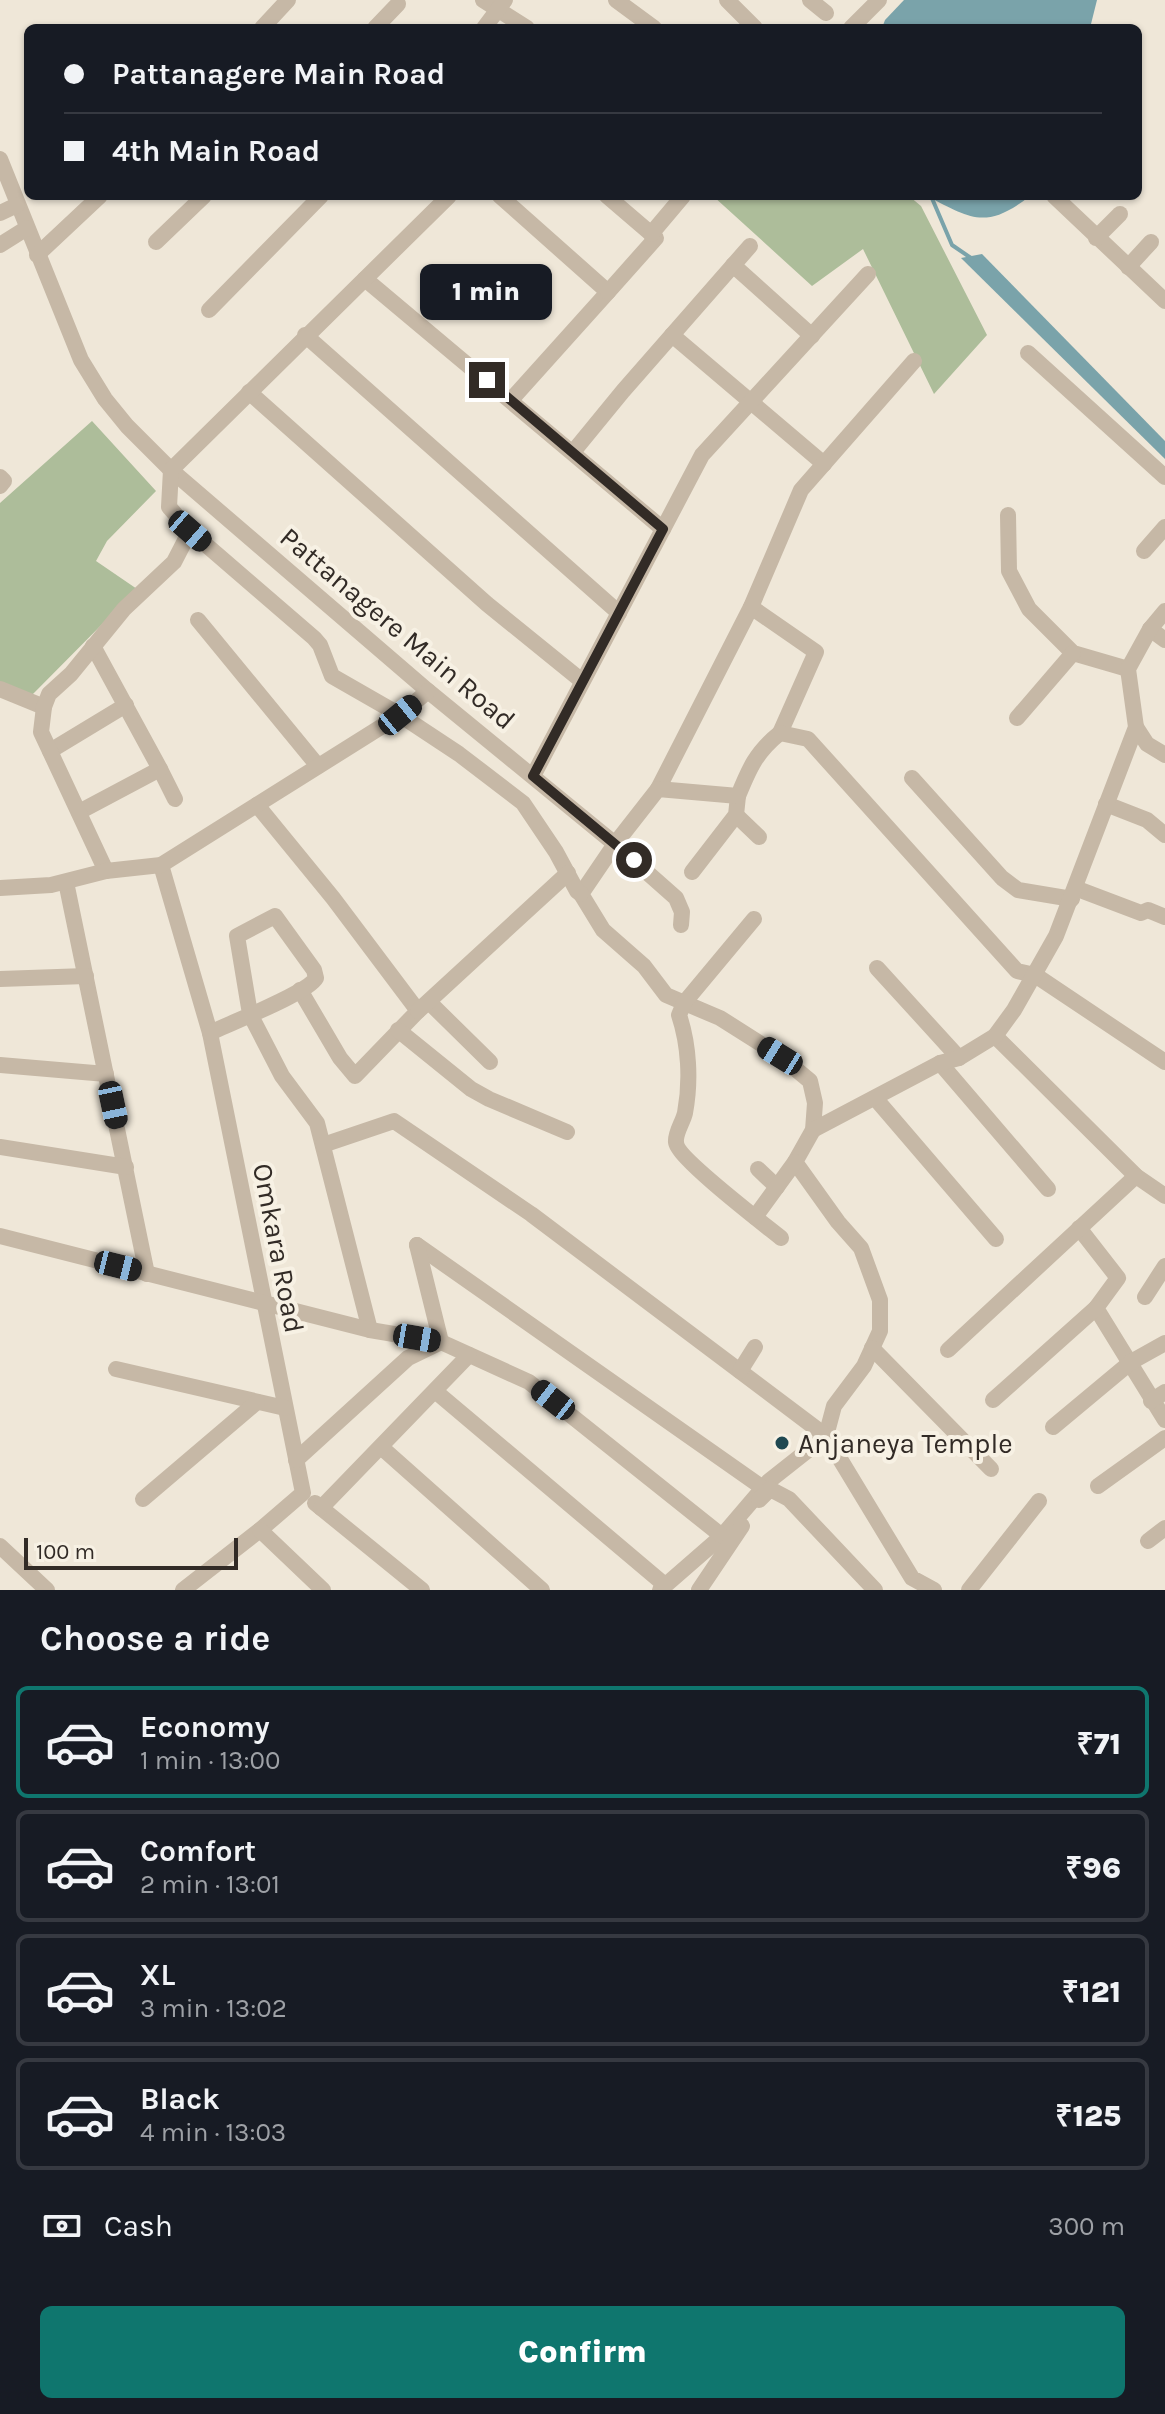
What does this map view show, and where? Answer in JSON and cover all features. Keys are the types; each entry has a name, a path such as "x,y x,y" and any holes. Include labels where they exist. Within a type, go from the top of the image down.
{"street":[{"path":"266,24 288,0"},
{"path":"483,0 502,5 523,24"},
{"path":"616,0 649,24"},
{"path":"727,0 751,24"},
{"path":"810,0 826,13"},
{"path":"855,24 879,0"},
{"path":"379,24 398,4"},
{"path":"487,24 502,5"},
{"name":"Pattanagere Main Road","path":"0,159 81,360 105,399 127,426 171,470 428,691 676,898 682,912 681,925"},
{"path":"37,255 96,200"},
{"path":"156,242 200,200"},
{"path":"209,310 317,200"},
{"path":"445,200 171,470 169,507 190,531 314,638 320,645 332,676 459,754 523,803 603,930 644,966 666,995 720,1018 780,1056 810,1081 815,1103 813,1130 795,1162 755,1217"},
{"path":"504,200 608,292"},
{"path":"511,400 656,238 612,200"},
{"path":"651,234 680,200"},
{"path":"1058,200 1165,301"},
{"path":"0,213 17,205"},
{"path":"1096,238 1120,214"},
{"path":"0,245 27,228"},
{"path":"1128,267 1151,242"},
{"path":"573,452 750,246"},
{"path":"733,265 812,336"},
{"path":"533,776 702,455 868,274"},
{"path":"365,279 663,529"},
{"path":"305,335 619,613"},
{"path":"672,335 824,464"},
{"path":"1028,353 1165,477"},
{"path":"581,894 658,789 751,607 801,490 914,361"},
{"path":"249,392 487,604 582,681"},
{"path":"0,477 4,481 0,486"},
{"path":"1008,515 1009,571 1029,609 1073,653 1128,669"},
{"path":"1144,551 1165,527"},
{"path":"106,871 41,732 44,707 49,694 71,674 124,609 174,562 190,531"},
{"path":"692,872 736,815 738,796 751,766 763,746 780,733 816,652 751,607"},
{"path":"1165,611 1150,629 1128,669 1136,727 1147,744 1165,755"},
{"path":"198,620 318,766"},
{"path":"1150,629 1165,640"},
{"path":"93,646 175,799"},
{"path":"1017,718 1073,653"},
{"path":"0,689 44,707"},
{"path":"0,888 51,885 106,871 161,865 400,715 428,691"},
{"path":"50,751 126,705"},
{"path":"813,1130 940,1063 959,1058 995,1036 1056,936 1136,727"},
{"path":"780,733 808,739 1017,971 1035,975 1165,1062"},
{"path":"79,812 160,769"},
{"path":"912,778 1002,878 1018,890 1073,893 1141,913 1148,910 1165,917"},
{"path":"658,789 738,796"},
{"path":"1106,804 1147,820 1165,835"},
{"path":"257,805 424,1007 490,1062"},
{"path":"736,815 759,837"},
{"name":"Omkara Road","path":"161,865 210,1033 303,1493"},
{"path":"300,990 340,1058 355,1076 398,1030 568,873"},
{"path":"66,882 147,1274"},
{"path":"210,1033 250,1014 300,990 312,984 316,978 314,970 278,919 272,917 237,936 250,1014 282,1076 317,1123 370,1330"},
{"path":"754,919 684,1003 679,1015 688,1041 688,1056 685,1112 676,1141 678,1150 781,1238"},
{"path":"877,968 959,1058"},
{"path":"0,979 86,976"},
{"path":"398,1030 471,1089 567,1132"},
{"path":"995,1036 1136,1176 1163,1191"},
{"path":"940,1063 1048,1189"},
{"path":"0,1065 106,1074"},
{"path":"875,1098 996,1239"},
{"path":"323,1145 394,1121 531,1214 826,1436 907,1584 934,1590"},
{"path":"0,1147 126,1167"},
{"path":"435,1391 662,1588 722,1536 763,1488 826,1436 834,1406 864,1366 880,1331 880,1300 861,1248 838,1222 795,1162"},
{"path":"758,1169 777,1187"},
{"path":"948,1350 1136,1176"},
{"path":"993,1400 1096,1308 1118,1278 1079,1228"},
{"path":"0,1236 370,1330 441,1342 529,1382 722,1536"},
{"path":"441,1342 417,1245 763,1488"},
{"path":"1145,1297 1165,1266"},
{"path":"1096,1308 1131,1362 1158,1396 1165,1420"},
{"path":"296,1460 408,1358 441,1342"},
{"path":"1053,1427 1131,1362 1165,1343"},
{"path":"740,1371 755,1347"},
{"path":"872,1348 991,1469"},
{"path":"321,1508 469,1355"},
{"path":"116,1369 285,1408"},
{"path":"143,1499 257,1402"},
{"path":"1098,1486 1165,1438"},
{"path":"381,1447 542,1590"},
{"path":"699,1590 762,1496 770,1489 789,1499 875,1590"},
{"path":"183,1590 303,1493 422,1590"},
{"path":"969,1590 1039,1501"},
{"path":"1148,1541 1165,1528"},
{"path":"260,1530 312,1587"},
{"path":"0,1546 47,1590"}],"green space":[{"path":"717,200 914,200 921,206 987,335 934,394 863,249 812,286"},
{"path":"92,421 156,491 107,541 96,561 137,589 30,697 0,682 0,503"}],"water":[{"path":"904,0 1097,0 1091,24 884,24"},
{"path":"935,200 1025,200 1002,214 990,217 967,215"},
{"path":"982,254 1165,441 1165,459 961,258"}],"waterway":[{"path":"933,200 952,245 971,258"}],"place":[{"name":"Anjaneya Temple","path":"782,1443"}],"route":[{"path":"487,380 663,529 533,776 634,860"}]}
